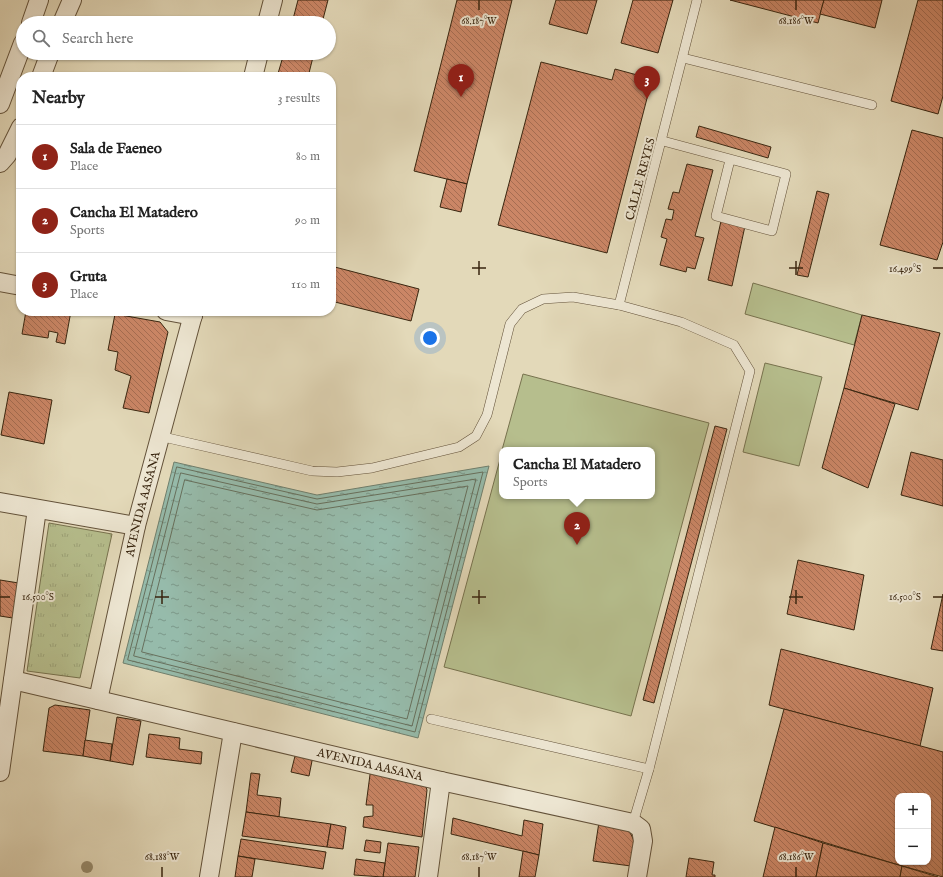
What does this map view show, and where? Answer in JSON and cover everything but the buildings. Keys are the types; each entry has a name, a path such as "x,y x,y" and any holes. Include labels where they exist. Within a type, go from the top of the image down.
{"street":[{"path":"33,16 39,0"},
{"path":"65,16 72,0"},
{"path":"269,16 273,0"},
{"path":"0,104 17,60"},
{"path":"43,72 47,60"},
{"path":"254,72 257,60"},
{"path":"0,163 7,155 16,137"},
{"path":"0,282 16,285"},
{"name":"AVENIDA AASANA","path":"98,700 136,526 192,316"},
{"path":"0,502 136,526"},
{"path":"0,772 37,509"},
{"name":"AVENIDA AASANA","path":"13,680 637,826"},
{"path":"209,877 233,732"},
{"path":"428,877 441,781"},
{"path":"637,826 643,841 637,877"}],"lane":[{"name":"CALLE REYES","path":"619,305 697,0"},
{"path":"683,58 872,105"},
{"path":"662,141 786,174 772,231 716,216 730,160"},
{"path":"159,436 312,471 337,472 372,468 459,447 476,436 487,415 510,324 522,309 543,299 572,297 619,305 681,322 734,346 750,371 649,769 637,826"},
{"path":"431,719 649,769"}],"green space":[{"path":"753,283 862,315 854,345 745,314"},
{"path":"765,363 822,377 799,466 743,452"},
{"path":"523,374 709,423 631,716 444,667 499,463 499,499 655,499 655,447 503,447"},
{"path":"49,523 112,534 80,678 27,671"}],"water":[{"path":"174,462 317,495 489,466 418,738 123,663"}],"place":[{"name":"Sala de Faeneo","path":"461,97"},
{"name":"Gruta","path":"647,99"},
{"name":"Cancha El Matadero","path":"577,545"}]}
